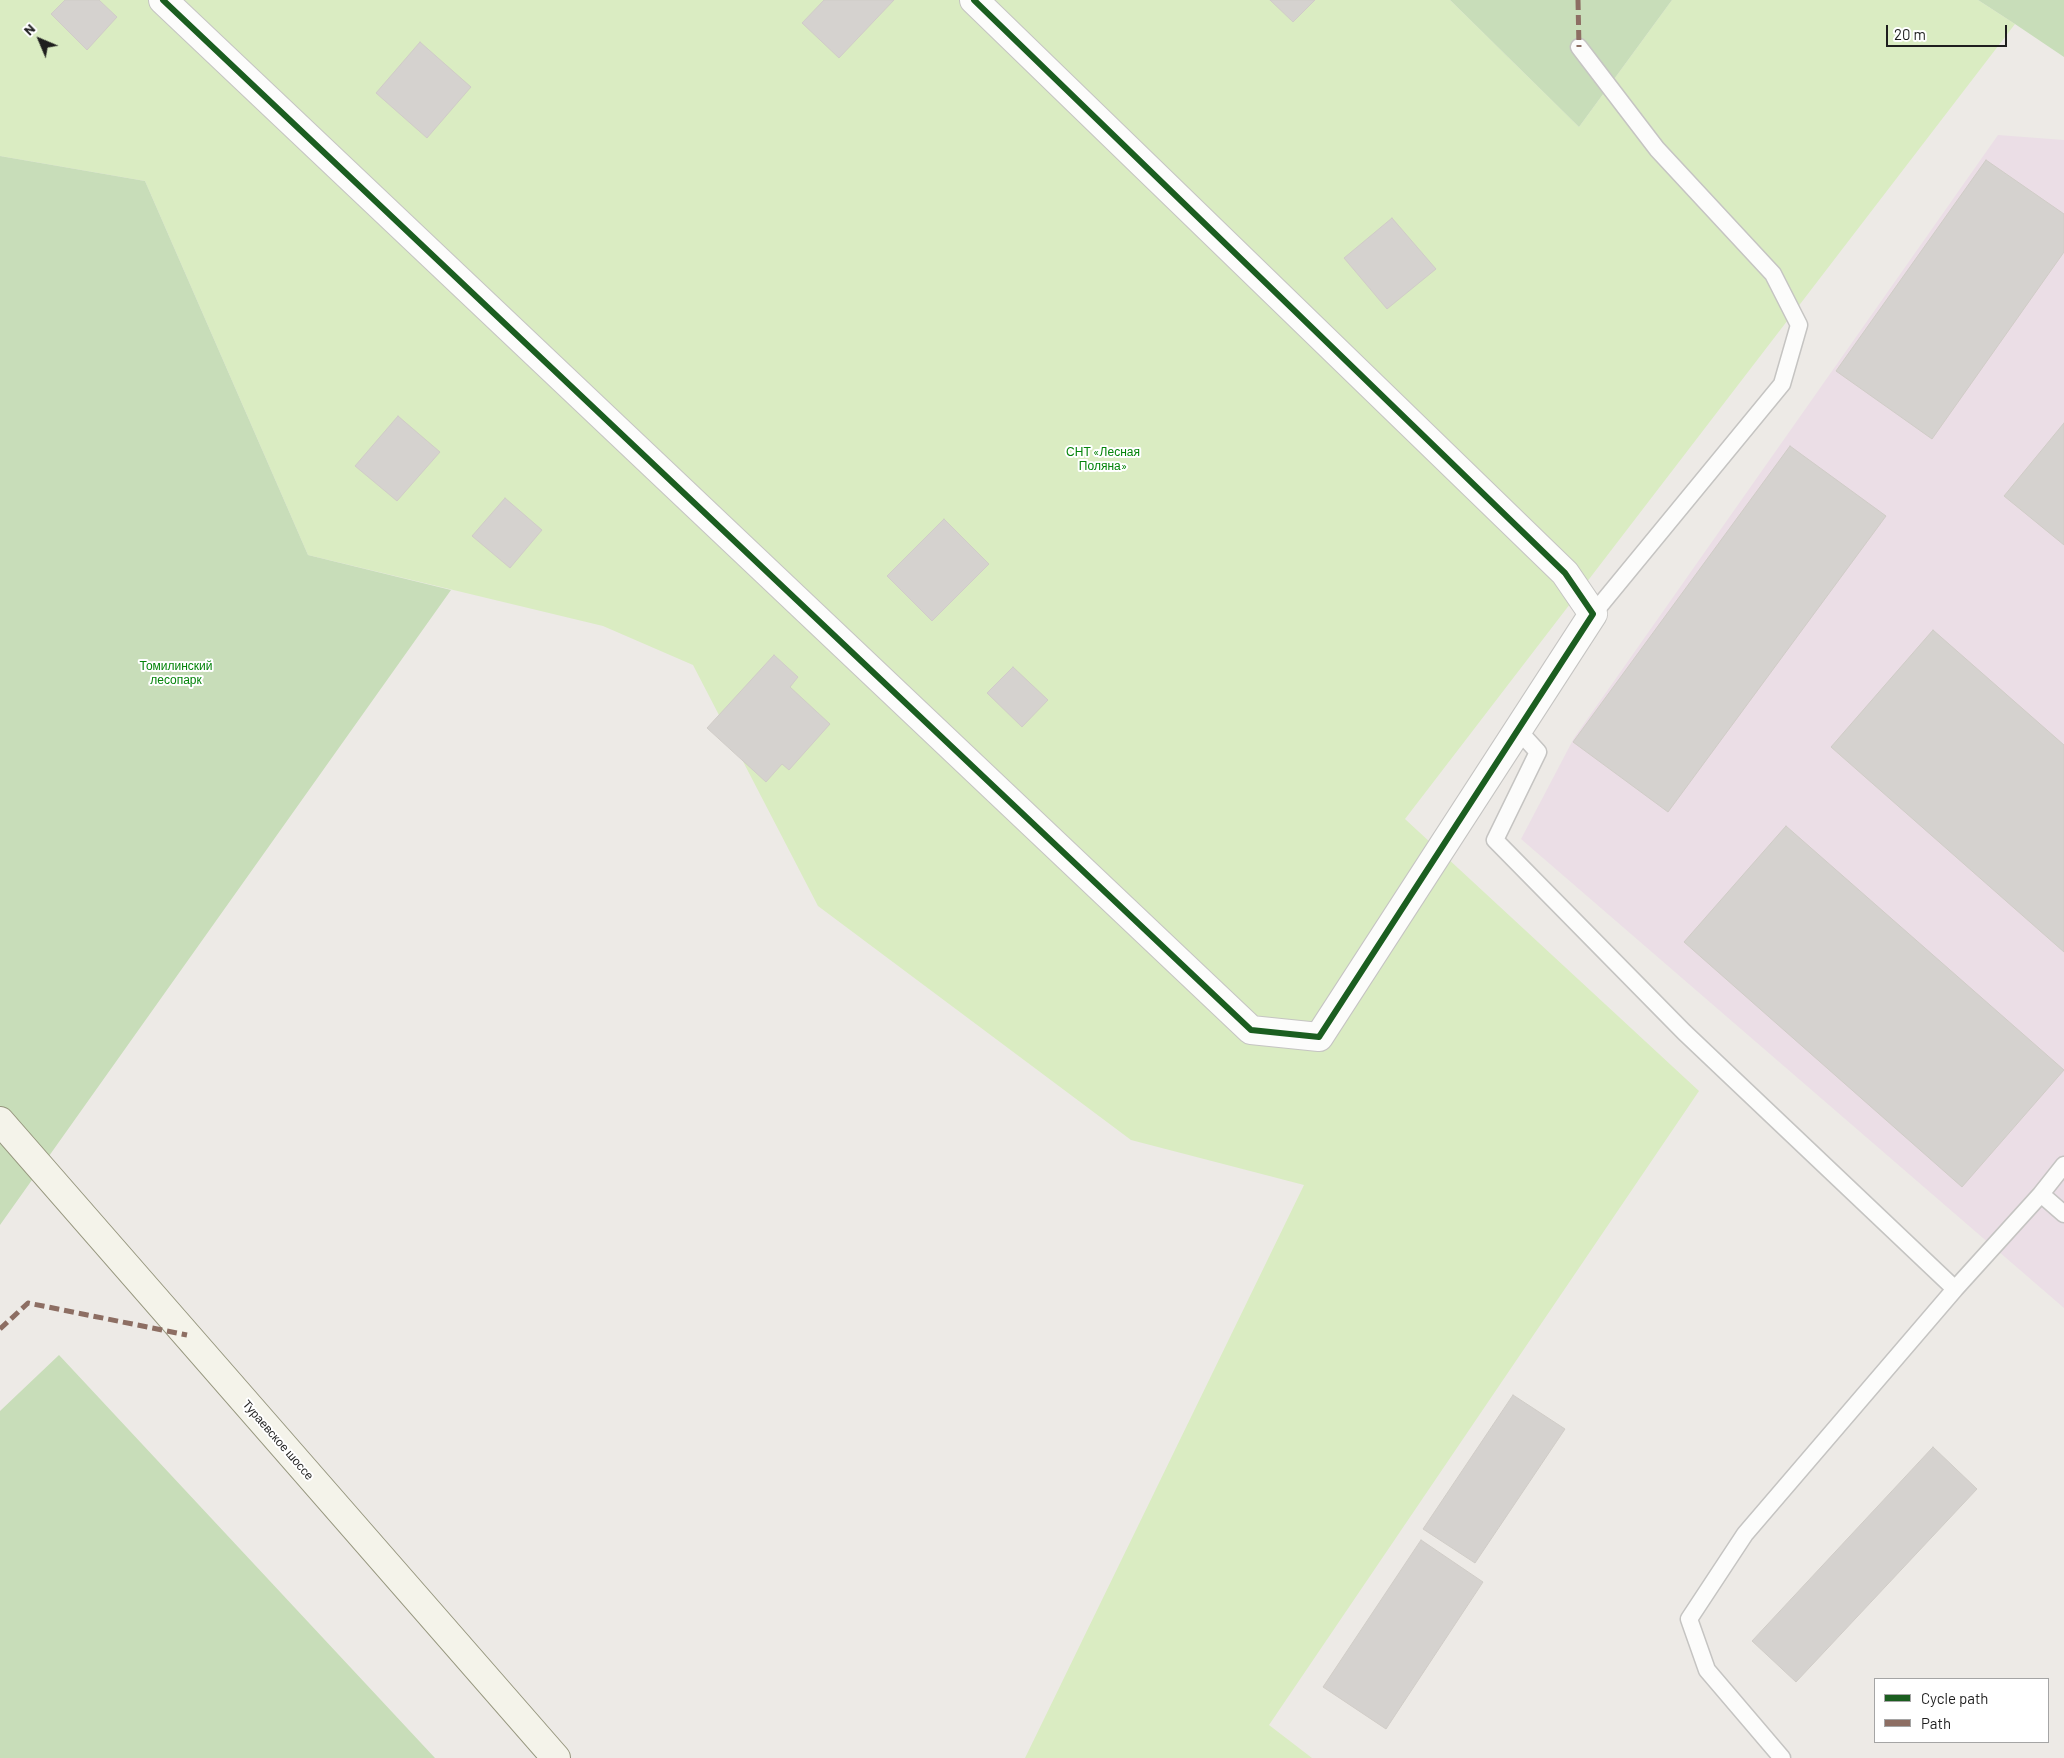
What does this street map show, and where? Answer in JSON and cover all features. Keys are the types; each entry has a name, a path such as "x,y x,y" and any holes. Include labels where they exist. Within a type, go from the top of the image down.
{"main road":[{"name":"Тураевское шоссе","path":"0,1121 556,1758"}],"street":[{"path":"163,0 1251,1030 1319,1037 1593,614 1565,573 974,0"}],"lane":[{"path":"1579,47 1657,149 1773,274 1799,325 1782,384 1593,614"},
{"path":"1518,730 1538,752 1495,840 1684,1032 1955,1289"},
{"path":"1782,1758 1707,1670 1689,1619 1745,1534 1955,1289 2041,1194 2064,1165"},
{"path":"2041,1194 2064,1214"}],"shaded area":[{"path":"1998,135 2064,140 2064,1308 1521,839 1574,738"}],"green space":[{"name":"СНТ «Лесная Поляна»","path":"0,0 1450,0 1579,127 1672,0 1978,0 2015,24 1405,819 1699,1091 1269,1725 1312,1758 1025,1758 1304,1185 1131,1140 818,906 693,665 603,626 308,555 145,181 0,156"},
{"path":"1450,0 1672,0 1579,127"},
{"path":"1978,0 2064,0 2064,57 2015,24"},
{"name":"Томилинский лесопарк","path":"0,156 145,181 308,555 451,590 0,1225"},
{"path":"59,1355 435,1758 0,1758 0,1411"}],"building":[{"path":"65,0 99,0 117,17 87,50 51,14"},
{"path":"824,0 894,0 839,58 802,23"},
{"path":"1270,0 1315,0 1293,22"},
{"path":"420,42 471,87 427,138 376,93"},
{"path":"1986,160 2064,214 2064,252 1932,439 1836,371"},
{"path":"1392,218 1436,269 1387,309 1344,258"},
{"path":"398,416 440,452 397,501 355,466"},
{"path":"2064,423 2064,545 2004,496"},
{"path":"1790,446 1886,516 1668,812 1573,742"},
{"path":"505,498 542,530 510,568 472,536"},
{"path":"944,519 989,564 932,621 887,576"},
{"path":"1933,630 2064,745 2064,952 1831,747"},
{"path":"774,655 798,677 790,687 830,724 789,770 782,764 766,782 707,728"},
{"path":"1013,667 1048,700 1022,727 987,693"},
{"path":"1786,826 2064,1070 1962,1187 1684,942"},
{"path":"1513,1395 1565,1429 1475,1563 1423,1529"},
{"path":"1933,1447 1977,1489 1796,1682 1752,1641"},
{"path":"1421,1540 1483,1582 1386,1729 1323,1687"}],"marked path":[{"path":"1578,0 1579,47"},
{"path":"0,1329 28,1303 187,1335"}],"cycle path":[{"path":"163,0 1251,1030 1319,1037 1593,614 1565,573 974,0"}]}
